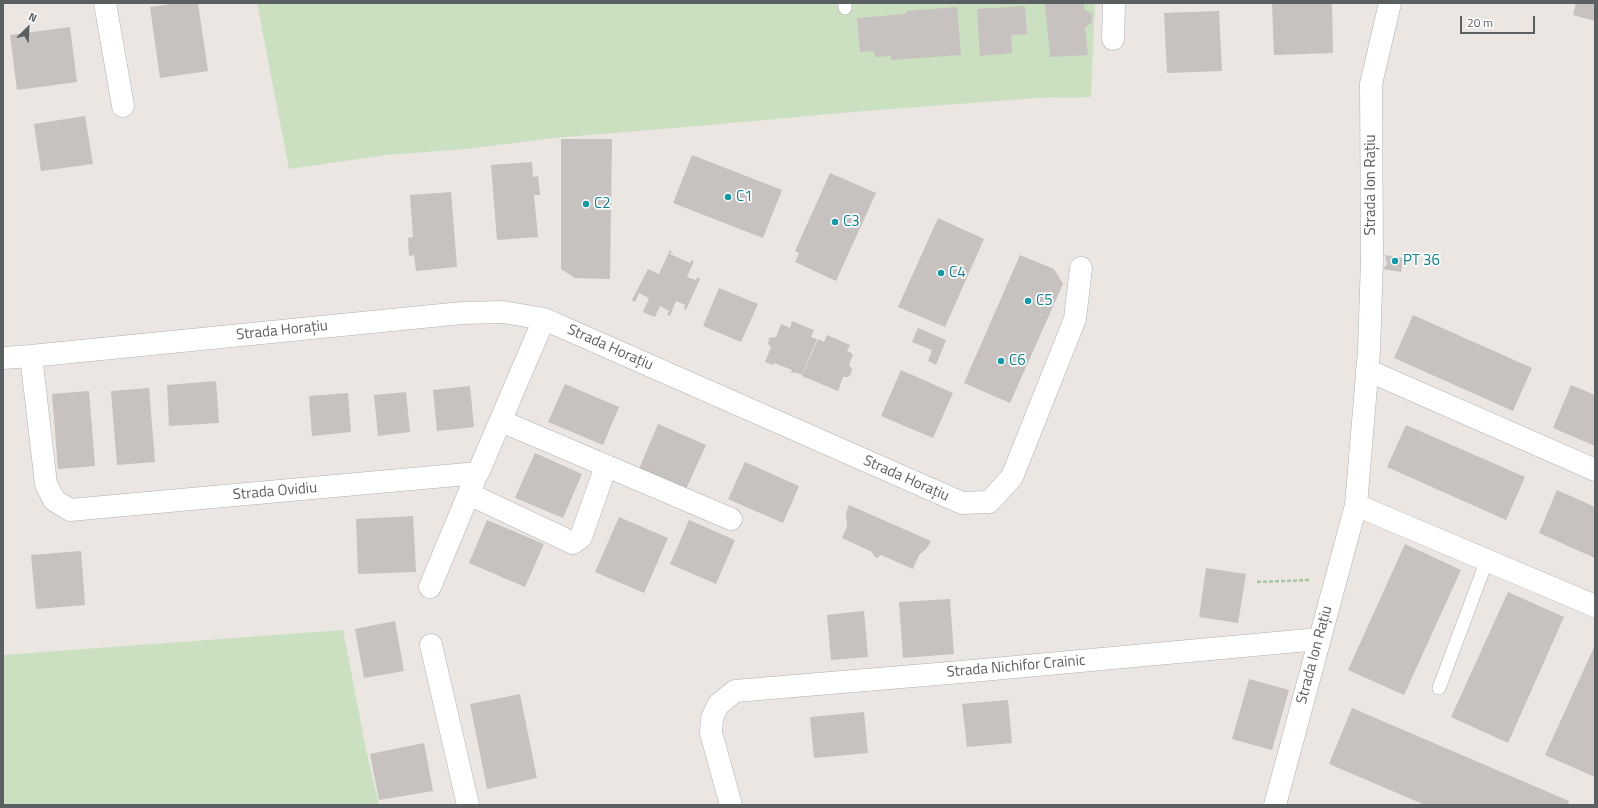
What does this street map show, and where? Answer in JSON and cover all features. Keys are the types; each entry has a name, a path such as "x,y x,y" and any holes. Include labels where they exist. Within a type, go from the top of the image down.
{"street":[{"path":"105,3 123,106"},
{"path":"1113,39 1114,3"},
{"name":"Strada Ion Rațiu","path":"1275,805 1356,505 1369,351 1372,259 1371,84 1390,3"},
{"name":"Strada Horațiu","path":"3,358 462,313 503,312 544,319 962,503 989,502 1012,477 1075,319 1081,268"},
{"path":"430,587 544,319"},
{"name":"Strada Ovidiu","path":"31,356 46,484 54,500 70,510 478,474"},
{"path":"1367,370 1595,470"},
{"path":"500,421 731,519"},
{"path":"469,494 573,543 581,537 606,466"},
{"path":"1356,505 1595,606"},
{"name":"Strada Nichifor Crainic","path":"731,805 711,733 712,718 718,705 735,691 954,673 1319,639"},
{"path":"431,645 468,805"}],"lane":[{"path":"1439,688 1487,560"}],"path":[{"path":"1257,582 1335,579"}],"green space":[{"path":"257,3 1095,3 1091,97 1037,98 852,112 554,138 466,149 386,155 289,169"},
{"path":"343,630 366,749 379,805 3,805 3,655"}],"building":[{"path":"179,3 198,3 208,71 160,78 150,7"},
{"path":"1084,3 1084,9 1092,14 1092,22 1085,28 1088,55 1050,57 1045,4"},
{"path":"1272,3 1332,3 1333,53 1274,55"},
{"path":"1576,3 1595,3 1595,21 1573,15"},
{"path":"1025,6 1027,34 1011,35 1012,53 980,56 977,9"},
{"path":"957,7 961,55 891,60 891,56 875,57 874,51 860,52 857,18 906,14 906,11"},
{"path":"1219,11 1222,71 1167,73 1164,13"},
{"path":"70,27 77,82 17,90 10,35"},
{"path":"85,116 93,164 41,171 34,124"},
{"name":"C2","path":"561,139 612,139 610,279 575,278 561,269"},
{"name":"C1","path":"692,155 782,190 763,238 673,203"},
{"path":"532,162 533,177 538,176 540,195 534,195 538,237 497,240 491,165"},
{"name":"C3","path":"830,173 876,193 836,281 795,262 799,253 795,251"},
{"path":"451,192 457,267 416,271 414,255 409,256 408,238 413,237 410,195"},
{"name":"C4","path":"938,218 984,239 945,327 898,307"},
{"path":"670,250 672,251 670,254 690,263 692,260 694,261 687,277 696,280 697,277 700,279 686,310 684,309 685,305 676,301 670,316 667,315 669,311 660,306 655,317 643,312 649,298 639,293 635,302 632,300 648,269 659,274"},
{"path":"1020,255 1054,269 1063,284 1010,403 964,383"},
{"name":"PT 36","path":"1385,255 1403,258 1401,272 1383,269 1387,264"},
{"path":"719,288 758,304 741,342 703,326"},
{"path":"1413,315 1532,368 1513,411 1394,358"},
{"path":"792,321 814,330 811,337 817,339 802,375 794,372 791,373 792,370 774,363 773,365 765,362 771,347 768,344 769,338 776,337 781,324 790,328"},
{"path":"918,328 946,340 936,365 928,361 932,350 912,342"},
{"path":"827,335 850,345 847,351 853,354 849,366 852,368 851,374 848,377 843,377 838,391 802,376 818,339 824,342"},
{"path":"901,370 953,393 933,438 881,416"},
{"path":"216,381 219,423 169,426 167,385"},
{"path":"565,384 619,407 603,445 548,422"},
{"path":"1571,385 1595,395 1595,446 1553,428"},
{"path":"470,386 474,427 437,431 433,390"},
{"path":"149,388 155,462 117,465 111,391"},
{"path":"89,391 95,466 58,469 52,394"},
{"path":"406,392 410,432 378,436 374,395"},
{"path":"348,393 351,432 312,436 309,396"},
{"path":"658,424 706,445 686,489 639,469"},
{"path":"1406,425 1525,477 1506,520 1387,467"},
{"path":"535,453 582,474 563,518 515,498"},
{"path":"745,462 799,486 783,523 728,499"},
{"path":"1557,490 1595,507 1595,558 1539,533"},
{"path":"849,505 931,541 927,548 919,555 913,569 881,555 877,558 872,552 842,538 847,527 846,513"},
{"path":"413,516 416,572 358,574 356,519"},
{"path":"619,517 668,538 644,593 595,572"},
{"path":"487,520 544,544 525,587 469,563"},
{"path":"689,520 735,540 716,584 670,564"},
{"path":"1405,544 1461,570 1404,695 1348,670"},
{"path":"81,551 85,605 36,609 31,555"},
{"path":"1206,568 1246,574 1238,623 1199,617"},
{"path":"1508,592 1564,617 1508,743 1451,717"},
{"path":"950,599 954,654 903,658 899,602"},
{"path":"864,611 868,657 831,660 827,615"},
{"path":"395,621 404,671 364,678 355,629"},
{"path":"1595,645 1595,777 1545,755"},
{"path":"1249,679 1289,690 1272,750 1232,739"},
{"path":"520,694 537,778 487,789 470,704"},
{"path":"1008,700 1012,743 967,747 962,704"},
{"path":"1352,708 1569,801 1568,805 1425,805 1329,764"},
{"path":"864,712 868,753 814,758 810,717"},
{"path":"424,743 433,791 379,800 370,754"}],"place":[{"name":"C1","path":"728,197"},
{"name":"C2","path":"586,204"},
{"name":"C3","path":"835,222"},
{"name":"PT 36","path":"1395,261"},
{"name":"C4","path":"941,273"},
{"name":"C5","path":"1028,301"},
{"name":"C6","path":"1001,361"}]}
